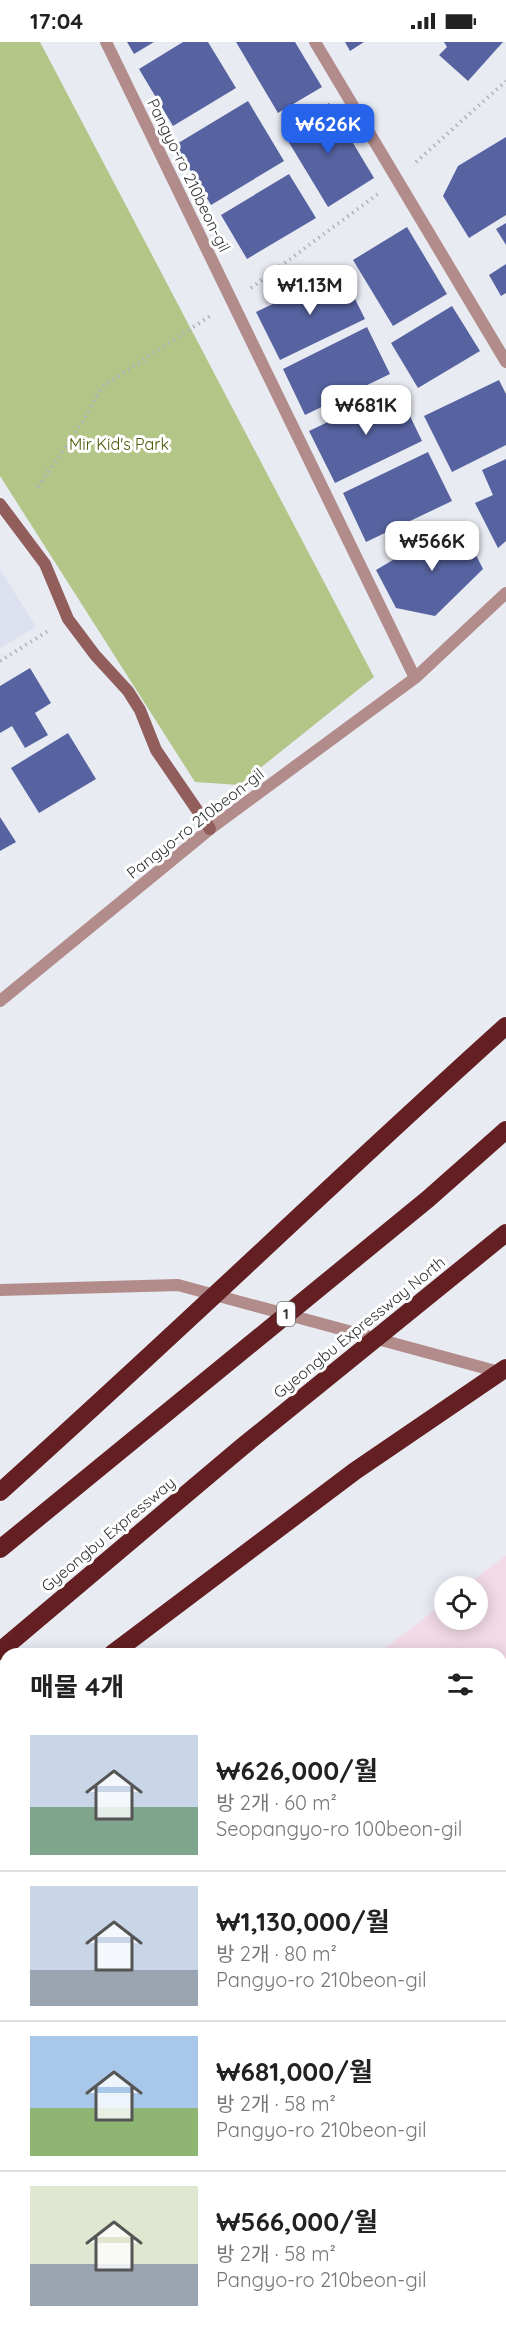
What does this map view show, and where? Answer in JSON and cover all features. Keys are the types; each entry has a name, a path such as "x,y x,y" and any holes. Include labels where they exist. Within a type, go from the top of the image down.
{"highway":[{"path":"0,1492 93,1409 342,1174 506,1026"},
{"name":"1","path":"0,1549 428,1199 506,1130"},
{"name":"Gyeongbu Expressway North","path":"242,1447 504,1235"},
{"path":"120,1648 356,1471 506,1368"},
{"name":"Gyeongbu Expressway","path":"4,1648 242,1447"}],"street":[{"name":"Pangyo-ro 210beon-gil","path":"106,42 415,678"},
{"path":"315,42 506,362"},
{"path":"0,504 45,564 68,619 95,655 128,691 140,710 156,750 210,829"},
{"name":"Pangyo-ro 210beon-gil","path":"0,1001 210,829 415,678 506,593"},
{"path":"0,1290 178,1285 506,1374"}],"path":[{"path":"38,486 81,424 102,387 232,301 396,180 506,81"},
{"path":"0,661 68,619"}],"shaded area":[{"path":"0,569 36,627 0,648"},
{"path":"506,1555 506,1648 385,1648 434,1611 434,1630 488,1630 488,1576 478,1576"}],"green space":[{"name":"Mir Kid's Park","path":"0,42 40,42 374,677 239,785 195,782 0,476"}],"building":[{"path":"127,42 154,42 134,54"},
{"path":"183,42 208,42 236,88 173,126 139,69"},
{"path":"236,42 295,42 322,87 278,113"},
{"path":"345,42 364,42 350,51"},
{"path":"444,42 503,42 468,81 439,55 447,47"},
{"path":"248,101 284,161 211,205 175,145"},
{"path":"329,103 374,178 328,207 282,131"},
{"path":"506,137 506,215 469,238 443,196 458,166"},
{"path":"289,174 316,218 247,259 221,215"},
{"path":"506,223 506,245 496,229"},
{"path":"407,227 447,294 393,326 353,260"},
{"path":"506,264 506,293 501,296 489,275"},
{"path":"341,271 365,319 280,360 256,312"},
{"path":"452,306 480,351 418,388 391,343"},
{"path":"367,327 390,374 305,415 283,369"},
{"path":"499,380 506,394 506,445 452,472 424,416"},
{"path":"397,389 422,441 335,483 309,431"},
{"path":"428,452 452,501 366,542 343,493"},
{"path":"506,459 506,541 498,548 475,503 493,495 482,470"},
{"path":"459,521 483,569 435,616 396,608 376,570"},
{"path":"30,668 51,703 35,713 48,735 25,748 12,726 0,733 0,686"},
{"path":"68,733 96,779 39,813 11,768"},
{"path":"0,817 16,842 0,851"}]}
